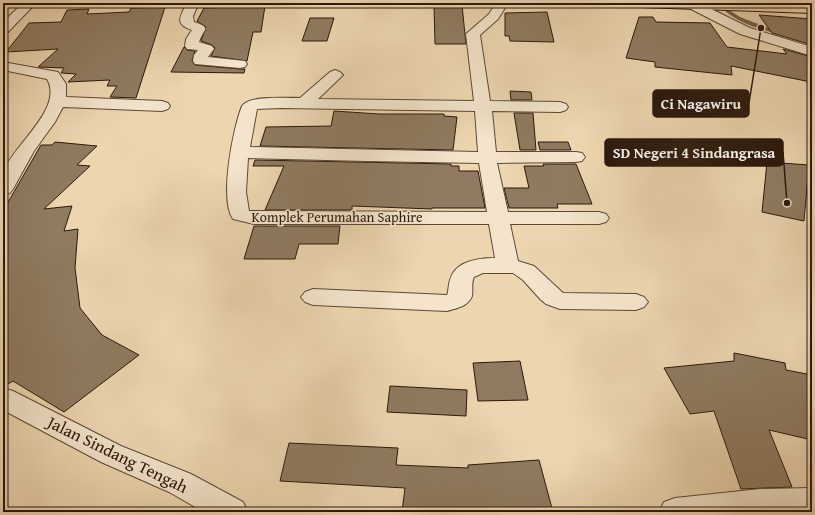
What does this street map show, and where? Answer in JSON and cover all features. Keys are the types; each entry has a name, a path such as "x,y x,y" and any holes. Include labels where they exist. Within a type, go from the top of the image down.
{"highway":[{"path":"639,3 812,9"}],"street":[{"path":"3,29 30,3"},
{"path":"193,3 187,16 187,24 199,28 199,31 193,39 192,46 201,46 207,49 201,55 200,61 240,64"},
{"path":"502,3 499,11 473,34 483,106 488,158 508,266"},
{"path":"697,5 745,31 812,52"},
{"path":"3,66 53,75 58,81 60,92 58,102 44,128 29,145 3,189"},
{"path":"303,104 335,75"},
{"path":"58,102 162,106"},
{"name":"Komplek Perumahan Saphire","path":"560,106 259,103 250,106 237,178 238,209 240,215 254,218 599,218"},
{"path":"241,152 340,156 488,158 576,157"},
{"path":"313,297 448,303 455,301 460,296 460,286 465,272 474,267 508,266 520,268 530,275 553,299 560,302 636,302"},
{"name":"Jalan Sindang Tengah","path":"3,398 111,454 180,483 232,512"},
{"path":"675,512 773,502 812,502"}],"building":[{"path":"434,4 462,5 466,44 435,44"},
{"path":"265,6 261,32 253,32 247,61 211,56 215,48 212,45 201,41 206,27 197,21 204,8"},
{"path":"165,7 136,98 110,97 117,86 107,86 110,80 68,82 76,74 61,73 64,68 38,67 58,49 6,52 29,23 61,22 67,10 89,9 87,14 129,12 131,8"},
{"path":"547,12 554,42 510,41 509,36 505,36 505,13"},
{"path":"759,15 812,19 812,45 772,33"},
{"path":"639,17 653,17 656,22 710,23 727,47 787,54 783,49 812,57 812,89 806,81 731,66 732,75 655,67 655,62 626,58"},
{"path":"310,18 334,18 327,41 302,41"},
{"path":"184,47 187,50 195,51 192,61 195,65 245,69 244,73 171,72"},
{"path":"510,91 531,92 532,100 511,100"},
{"path":"334,111 379,114 444,114 444,116 457,117 453,150 260,146 266,127 331,126"},
{"path":"514,113 533,113 536,150 520,150"},
{"path":"55,142 97,146 77,165 90,166 44,209 72,206 64,231 78,229 75,268 80,308 102,335 139,355 64,412 13,381 3,387 3,211 41,145 52,145"},
{"path":"538,142 568,142 571,150 540,150"},
{"path":"255,160 451,164 451,166 459,166 459,171 478,171 485,208 432,209 352,206 352,210 265,210 284,166 253,166"},
{"path":"767,162 809,165 804,221 762,212"},
{"path":"543,164 576,164 592,204 557,204 558,208 509,208 504,188 529,188 524,166 544,166"},
{"path":"254,226 340,226 338,244 299,244 295,259 244,259"},
{"path":"734,353 785,363 786,370 812,375 812,440 769,430 792,487 741,489 714,411 690,414 664,368 734,361"},
{"path":"520,361 528,400 478,401 473,363"},
{"path":"390,386 467,390 466,416 387,412"},
{"path":"289,443 398,448 396,465 468,468 468,465 539,460 553,512 402,512 405,488 280,481"}],"waterway":[{"path":"720,3 724,9 738,18 756,26 780,33"}],"place":[{"name":"Ci Nagawiru","path":"761,28"},
{"name":"SD Negeri 4 Sindangrasa","path":"787,203"}]}
